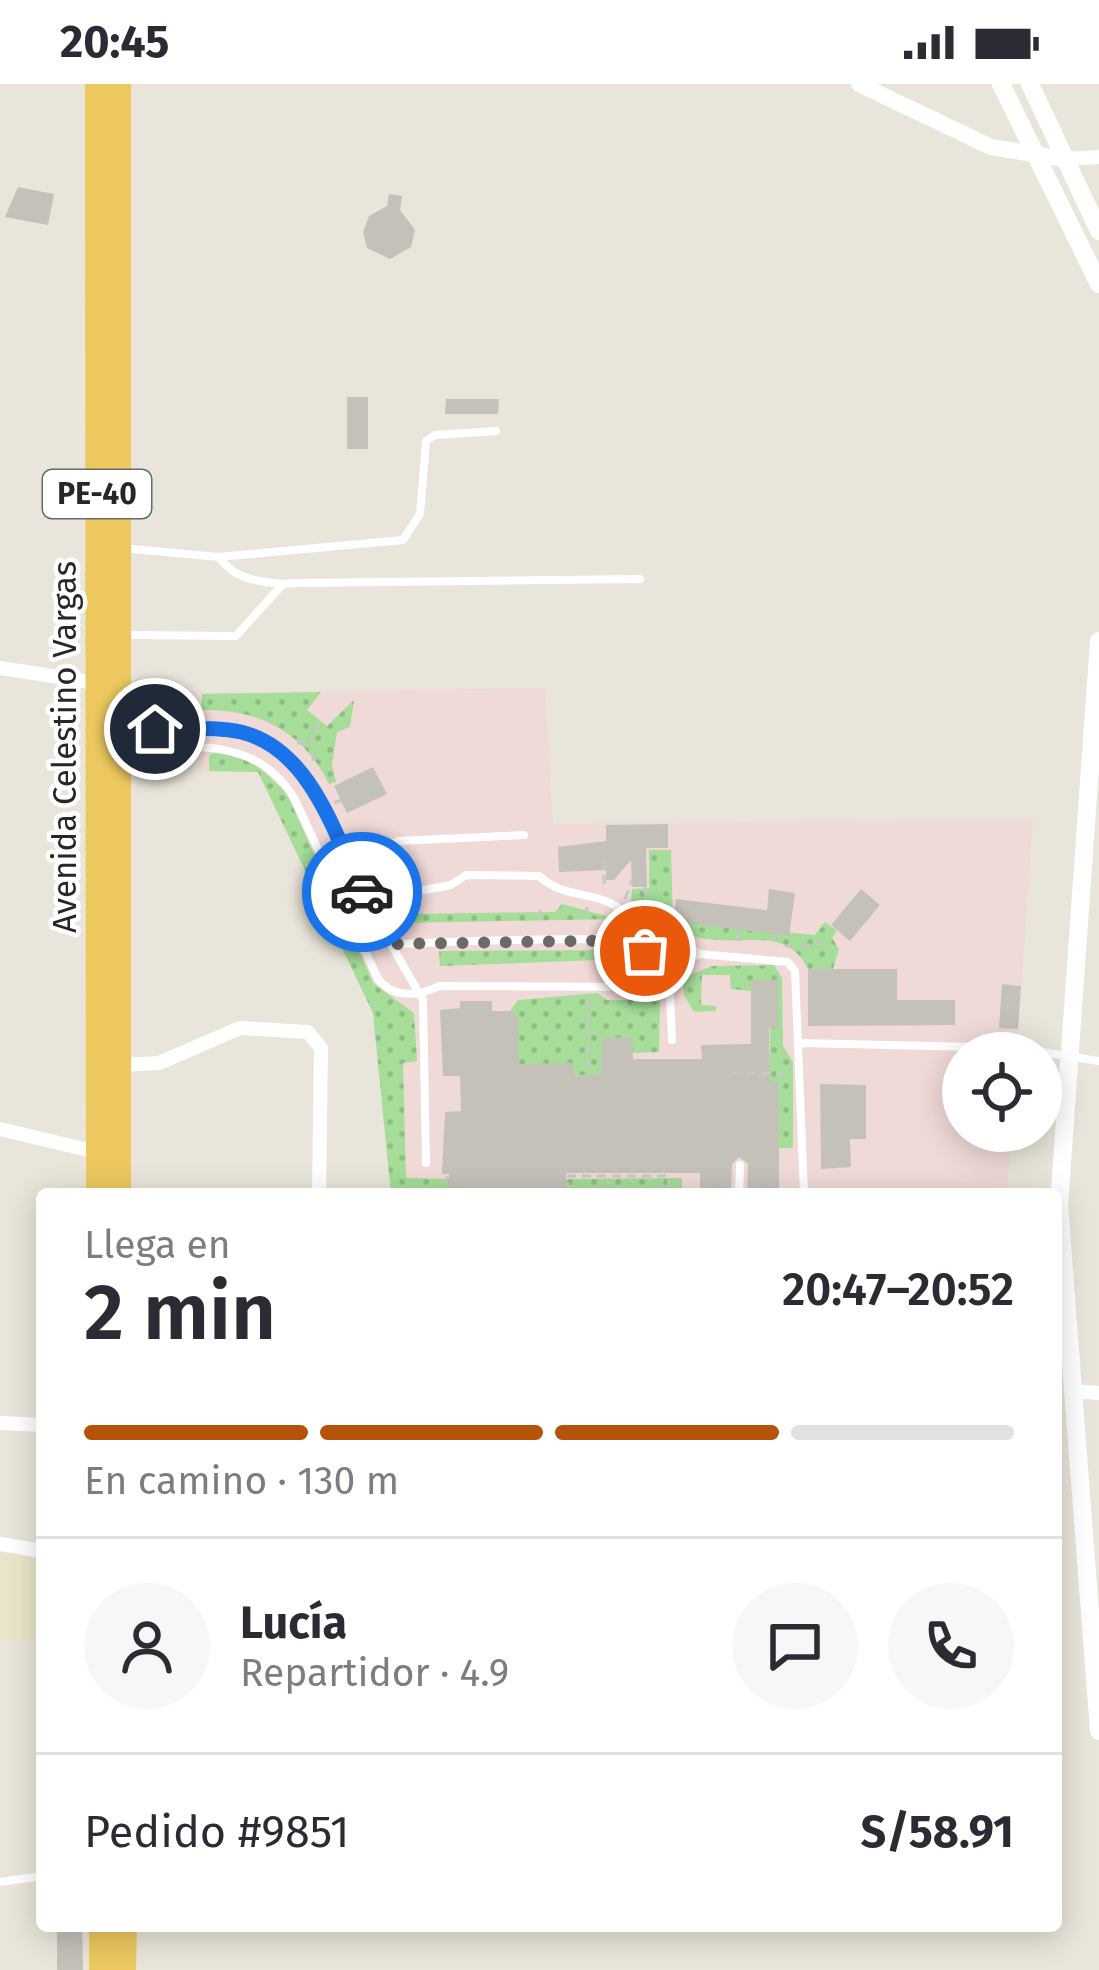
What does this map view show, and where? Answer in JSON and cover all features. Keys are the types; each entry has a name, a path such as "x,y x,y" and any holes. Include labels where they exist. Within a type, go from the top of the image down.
{"highway":[{"name":"Avenida Celestino Vargas","path":"97,84 107,304 108,549 98,683 108,738"},
{"name":"Avenida Celestino Vargas","path":"107,304 119,84"},
{"name":"Avenida Celestino Vargas","path":"108,549 118,635 108,738 108,1153 117,1188"},
{"name":"Avenida Celestino Vargas","path":"99,1188 120,1065 109,902"},
{"path":"101,1932 101,1970"},
{"path":"124,1970 125,1932"}],"main road":[{"path":"1001,84 1099,284"},
{"path":"1030,84 1099,231"},
{"path":"1060,1188 1095,770 1099,641"},
{"path":"1062,1252 1099,1731"}],"street":[{"path":"859,84 991,147 1065,159 1099,157"},
{"path":"0,668 98,683"},
{"path":"120,1065 158,1063 240,1028 308,1032 321,1048 319,1188"},
{"path":"0,1129 108,1153"},
{"path":"1071,1391 1099,1393"},
{"path":"0,1423 36,1425"},
{"path":"0,1544 36,1550"}],"lane":[{"path":"108,549 219,557 403,540 420,514 426,441 435,435 496,431"},
{"path":"219,557 229,571 245,579 283,584 640,579"},
{"path":"118,635 236,636 283,584"},
{"path":"108,738 233,730 268,744 311,785 366,901 420,995 426,1019 426,1163"},
{"path":"108,738 226,748 264,764 287,787 383,986 420,995 440,986 630,987 698,954 788,962 795,971 801,1043 805,1188"},
{"path":"352,873 359,859 398,841 524,835"},
{"path":"331,878 352,873"},
{"path":"366,901 451,885 466,875 538,876 552,889 594,894 614,904 640,940 643,971 630,987"},
{"path":"394,944 640,940 692,947 698,954"},
{"path":"669,970 672,1040"},
{"path":"801,1043 1068,1052 1099,1060"},
{"path":"740,1165 740,1188"},
{"path":"0,1882 36,1877"}],"path":[{"path":"313,761 312,737 322,719"},
{"path":"297,744 312,737"},
{"path":"604,860 604,883 612,882"},
{"path":"593,880 604,877"},
{"path":"625,901 632,880"},
{"path":"646,886 649,922"},
{"path":"586,905 587,922"},
{"path":"540,910 541,922"},
{"path":"688,924 688,935"},
{"path":"737,941 738,929"},
{"path":"784,946 832,943"},
{"path":"588,991 589,1075"},
{"path":"731,1073 795,1074"},
{"path":"447,1176 447,1188"},
{"path":"568,1188 568,1176 668,1176 669,1188"},
{"path":"608,1176 609,1188"}],"shaded area":[{"path":"545,688 553,824 1033,819 1018,1032 942,1032 942,1152 1010,1152 1007,1188 390,1188 373,1013 258,772 199,771 202,693"},
{"path":"0,1552 36,1558 36,1640 0,1640"}],"green space":[{"path":"321,692 307,710 327,726 354,700 350,727 337,732 332,764 336,782 329,784 306,750 277,727 242,714 201,710 202,694"},
{"path":"216,751 251,760 286,792 374,984 414,1013 417,1061 403,1063 406,1178 449,1179 449,1188 390,1188 373,1013 258,772 209,771 209,756"},
{"path":"649,850 671,850 673,921 815,935 825,922 837,931 832,938 839,949 833,969 808,969 800,956 780,943 704,938 649,918 631,903 632,889 649,888"},
{"path":"383,901 404,914 555,912 562,904 617,919 399,923"},
{"path":"625,950 624,959 440,966 439,951"},
{"path":"774,965 782,978 783,1046 793,1062 793,1148 779,1148 730,1082 730,1075 770,1075 770,1028 778,1028 778,980 751,980 751,991 731,989 730,975 702,975 701,1005 716,1006 716,1011 694,1012 684,995 683,978 712,966"},
{"path":"597,993 607,1000 660,1000 659,1052 632,1053 602,1038 601,1074 573,1076 573,1064 518,1064 518,1017 510,1011 518,1000"},
{"path":"682,1178 682,1188 565,1188 566,1179"}],"building":[{"path":"18,187 54,194 48,225 5,217"},
{"path":"389,194 402,196 400,210 415,230 411,247 390,259 367,248 363,232 369,216 387,206"},
{"path":"347,397 368,397 368,449 347,449"},
{"path":"446,399 499,399 498,414 445,414"},
{"path":"373,767 387,794 347,813 334,786"},
{"path":"668,824 668,848 646,848 647,887 632,887 631,860 614,880 606,880 606,870 559,872 558,847 606,841 606,825"},
{"path":"769,889 795,893 789,936 673,921 676,899 767,910"},
{"path":"861,889 880,905 850,941 831,925"},
{"path":"808,969 897,969 897,1000 955,1000 955,1025 808,1026"},
{"path":"751,980 778,980 778,1028 769,1028 770,1082 779,1082 779,1188 747,1188 748,1164 739,1157 732,1164 731,1188 700,1188 700,1173 566,1173 566,1188 449,1188 449,1174 442,1174 445,1112 461,1111 460,1076 443,1076 440,1010 460,1008 460,1001 492,1001 492,1011 510,1011 518,1017 518,1064 573,1063 573,1076 601,1074 602,1038 632,1037 633,1059 702,1059 701,1045 751,1044"},
{"path":"1002,984 1021,986 1018,1029 999,1028"},
{"path":"820,1084 866,1085 866,1139 850,1139 851,1167 821,1169"},
{"path":"57,1932 82,1932 83,1970 57,1970"}],"way so far":[{"path":"362,892 394,944 640,940 645,951"}],"route":[{"path":"155,729 233,730 284,755 311,785 362,892"}]}
